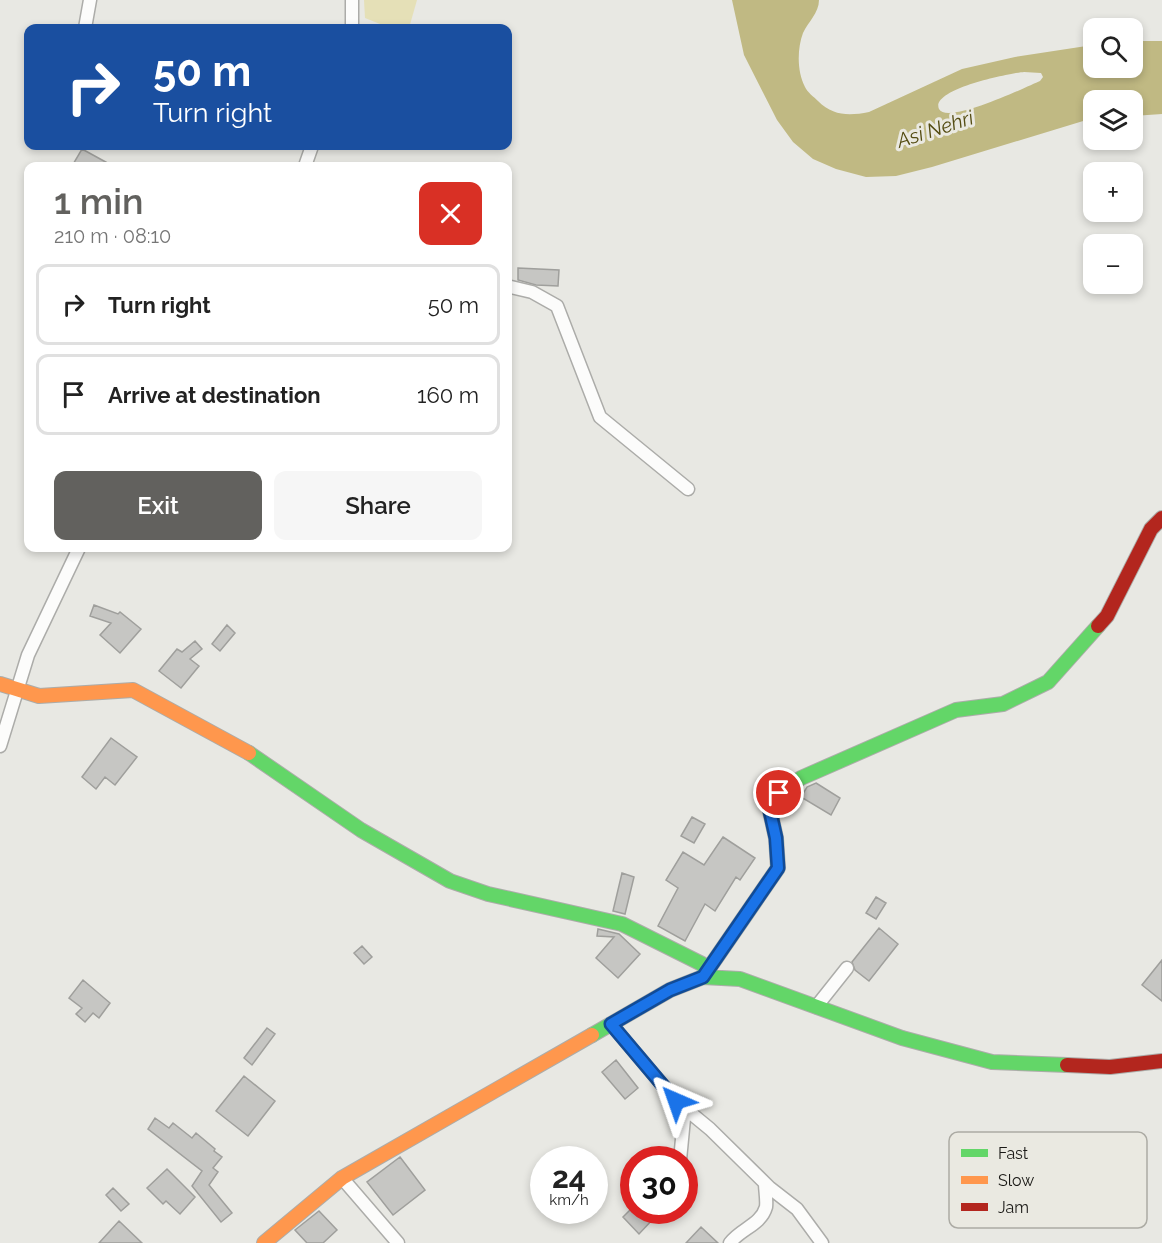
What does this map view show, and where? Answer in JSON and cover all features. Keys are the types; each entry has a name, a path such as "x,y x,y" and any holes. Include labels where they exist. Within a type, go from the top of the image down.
{"street":[{"path":"86,24 90,0"},
{"path":"352,0 352,24"},
{"path":"512,287 532,292 557,306 600,417 688,489"},
{"path":"264,1243 342,1178 670,990 705,974 778,868 776,838 770,811 779,793 801,778 956,710 1003,704 1048,682 1107,616 1151,529 1162,518"},
{"path":"0,746 28,655 77,552"},
{"path":"0,684 39,696 133,690 254,756 361,830 450,881 488,894 622,924 702,964 705,974"},
{"path":"816,1007 847,968"},
{"path":"705,974 740,978 902,1038 992,1062 1110,1067 1162,1061"},
{"path":"611,1024 654,1077 765,1183 797,1209 822,1243"},
{"path":"681,1146 685,1108"},
{"path":"342,1178 398,1243"},
{"path":"730,1243 736,1235 759,1220 766,1206 765,1183"}],"shaded area":[{"path":"364,0 417,0 410,24 380,24 365,18"}],"water":[{"name":"Asi Nehri","path":"732,0 819,0 817,9 801,39 800,74 807,91 829,110 842,114 869,112 962,69 1015,57 1083,47 1083,78 1143,78 1143,41 1162,41 1162,114 1143,115 1143,90 1083,90 1083,121 896,176 866,177 836,169 813,159 793,142 777,120 744,55","holes":["1024,72 1041,73 1043,77 1040,81 971,109 945,113 939,109 940,102 947,95 973,83"]}],"building":[{"path":"81,150 84,150 106,162 74,162"},
{"path":"518,268 559,270 558,286 536,285 518,280"},
{"path":"94,605 118,614 120,612 141,629 120,653 100,635 111,623 90,616"},
{"path":"227,625 235,633 220,651 212,644"},
{"path":"195,641 202,649 190,659 199,666 181,688 159,671 177,649 182,652"},
{"path":"111,738 137,757 115,785 105,777 96,789 82,777"},
{"path":"816,783 840,798 831,815 801,797 807,787"},
{"path":"692,817 705,824 694,843 681,836"},
{"path":"723,837 755,858 740,880 736,877 715,911 705,904 685,941 658,926 678,888 666,880 683,852 704,865"},
{"path":"622,873 634,877 625,914 613,911"},
{"path":"876,897 886,903 876,919 866,913"},
{"path":"879,928 898,944 869,981 855,970 852,962"},
{"path":"598,929 619,934 640,954 618,978 596,958 614,937 597,936"},
{"path":"362,946 372,957 364,964 354,953"},
{"path":"1162,960 1162,1001 1142,985"},
{"path":"83,980 110,1003 99,1018 93,1013 85,1022 76,1014 82,1008 69,998"},
{"path":"267,1028 275,1034 252,1065 244,1058"},
{"path":"616,1060 638,1088 625,1099 602,1072"},
{"path":"244,1076 275,1101 248,1136 216,1111"},
{"path":"155,1118 169,1128 173,1123 192,1138 196,1133 222,1157 213,1168 218,1172 209,1185 232,1213 221,1222 192,1186 202,1171 148,1129"},
{"path":"400,1157 425,1190 393,1215 367,1182"},
{"path":"167,1169 195,1197 180,1214 166,1201 163,1204 147,1188"},
{"path":"113,1188 129,1204 121,1211 106,1195"},
{"path":"319,1211 337,1230 323,1243 307,1243 295,1230"},
{"path":"119,1221 142,1243 99,1243"},
{"path":"630,1224 648,1224 639,1234"},
{"path":"701,1227 718,1243 686,1243"}],"traffic: fast":[{"path":"703,977 778,868 776,838 770,811 779,793 801,778 956,710 1003,704 1048,682 1098,626"},
{"path":"249,753 361,830 450,881 488,894 622,924 702,964 707,972"},
{"path":"592,1035 670,990 703,977 740,979 902,1038 992,1062 1067,1065"}],"traffic: slow":[{"path":"0,684 39,696 133,690 249,753"},
{"path":"264,1243 342,1178 592,1035"}],"traffic: jam":[{"path":"1098,626 1107,616 1151,529 1162,518"},
{"path":"1067,1065 1110,1067 1162,1061"}],"route":[{"path":"676,1101 611,1024 670,990 703,977 778,868 776,838 770,811 779,793"}]}
